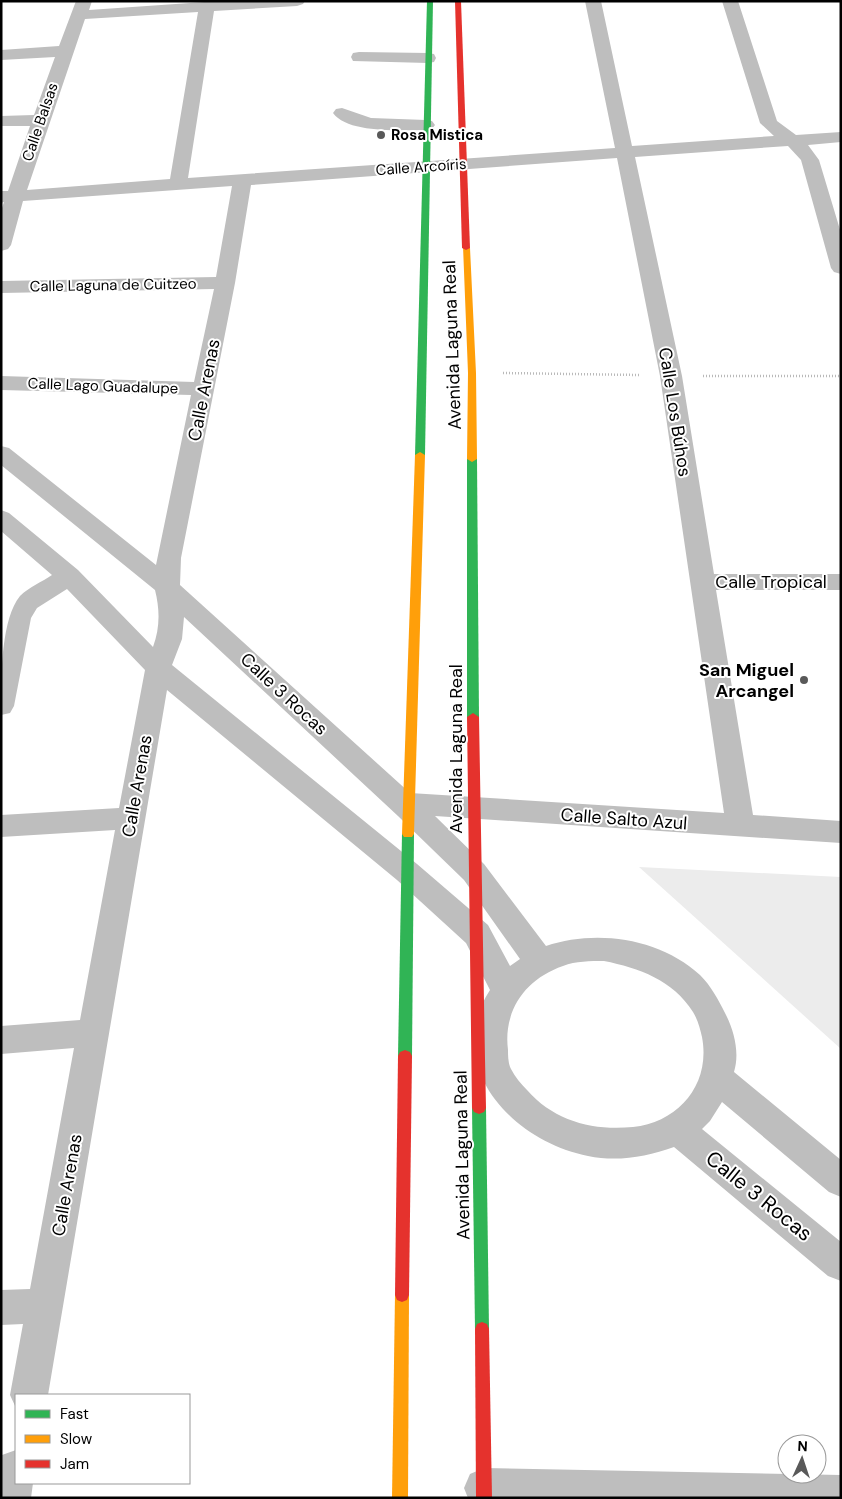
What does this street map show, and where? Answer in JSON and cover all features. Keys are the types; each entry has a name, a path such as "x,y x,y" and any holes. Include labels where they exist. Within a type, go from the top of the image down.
{"street":[{"path":"82,8 207,7 235,3 297,1"},
{"name":"Avenida Laguna Real","path":"400,1498 408,806 418,566 430,1"},
{"name":"Avenida Laguna Real","path":"458,1 462,164 472,373 474,872 477,934 484,1493"},
{"name":"Calle Los Búhos","path":"593,1 671,376 740,826"},
{"path":"730,1 769,123 806,151 810,160 841,268"},
{"path":"178,185 207,7"},
{"name":"Calle Balsas","path":"1,245 8,196 40,120 82,8"},
{"path":"1,55 66,51"},
{"path":"359,56 428,58"},
{"path":"342,113 350,119 370,123 426,124"},
{"path":"1,121 40,120"},
{"name":"Calle Arcoíris","path":"8,196 793,141 841,136"},
{"name":"Calle Arenas","path":"29,1394 158,668 169,639 172,609 167,587 169,558 225,283 242,180"},
{"name":"Calle Laguna de Cuitzeo","path":"1,287 225,283"},
{"name":"Calle Lago Guadalupe","path":"1,383 204,389"},
{"name":"Calle 3 Rocas","path":"1,453 167,587 408,806 474,872 540,962"},
{"path":"1,518 69,576 158,668 407,872 477,934 506,989"},
{"path":"1,706 18,617 28,602 69,576"},
{"name":"Calle Tropical","path":"702,582 841,582"},
{"name":"Calle Salto Azul","path":"408,806 841,832"},
{"path":"1,826 132,818"},
{"path":"604,949 638,955 670,970 695,991 713,1018 721,1048 718,1079 709,1098 695,1115 677,1129 645,1142 608,1145 572,1138 539,1123 513,1100 496,1073 489,1043 493,1014 506,989 522,974 540,962 570,951 604,949"},
{"path":"1,1040 94,1033"},
{"path":"718,1079 841,1181"},
{"name":"Calle 3 Rocas","path":"677,1129 841,1264"},
{"path":"1,1308 45,1305"},
{"path":"11,1498 15,1475"},
{"path":"484,1493 841,1495"}],"shaded area":[{"path":"639,867 841,877 841,1049"}],"traffic: fast":[{"path":"420,455 430,1"},
{"path":"472,459 473,717"},
{"path":"405,1056 408,834"},
{"path":"479,1108 482,1329"}],"traffic: slow":[{"path":"466,248 472,373 472,459"},
{"path":"408,834 420,455"},
{"path":"400,1498 402,1295"}],"traffic: jam":[{"path":"458,1 466,248"},
{"path":"473,717 479,1108"},
{"path":"402,1295 405,1056"},
{"path":"482,1329 484,1498"}],"place":[{"name":"Rosa Mistica","path":"381,135"},
{"name":"San Miguel Arcangel","path":"804,680"}]}
